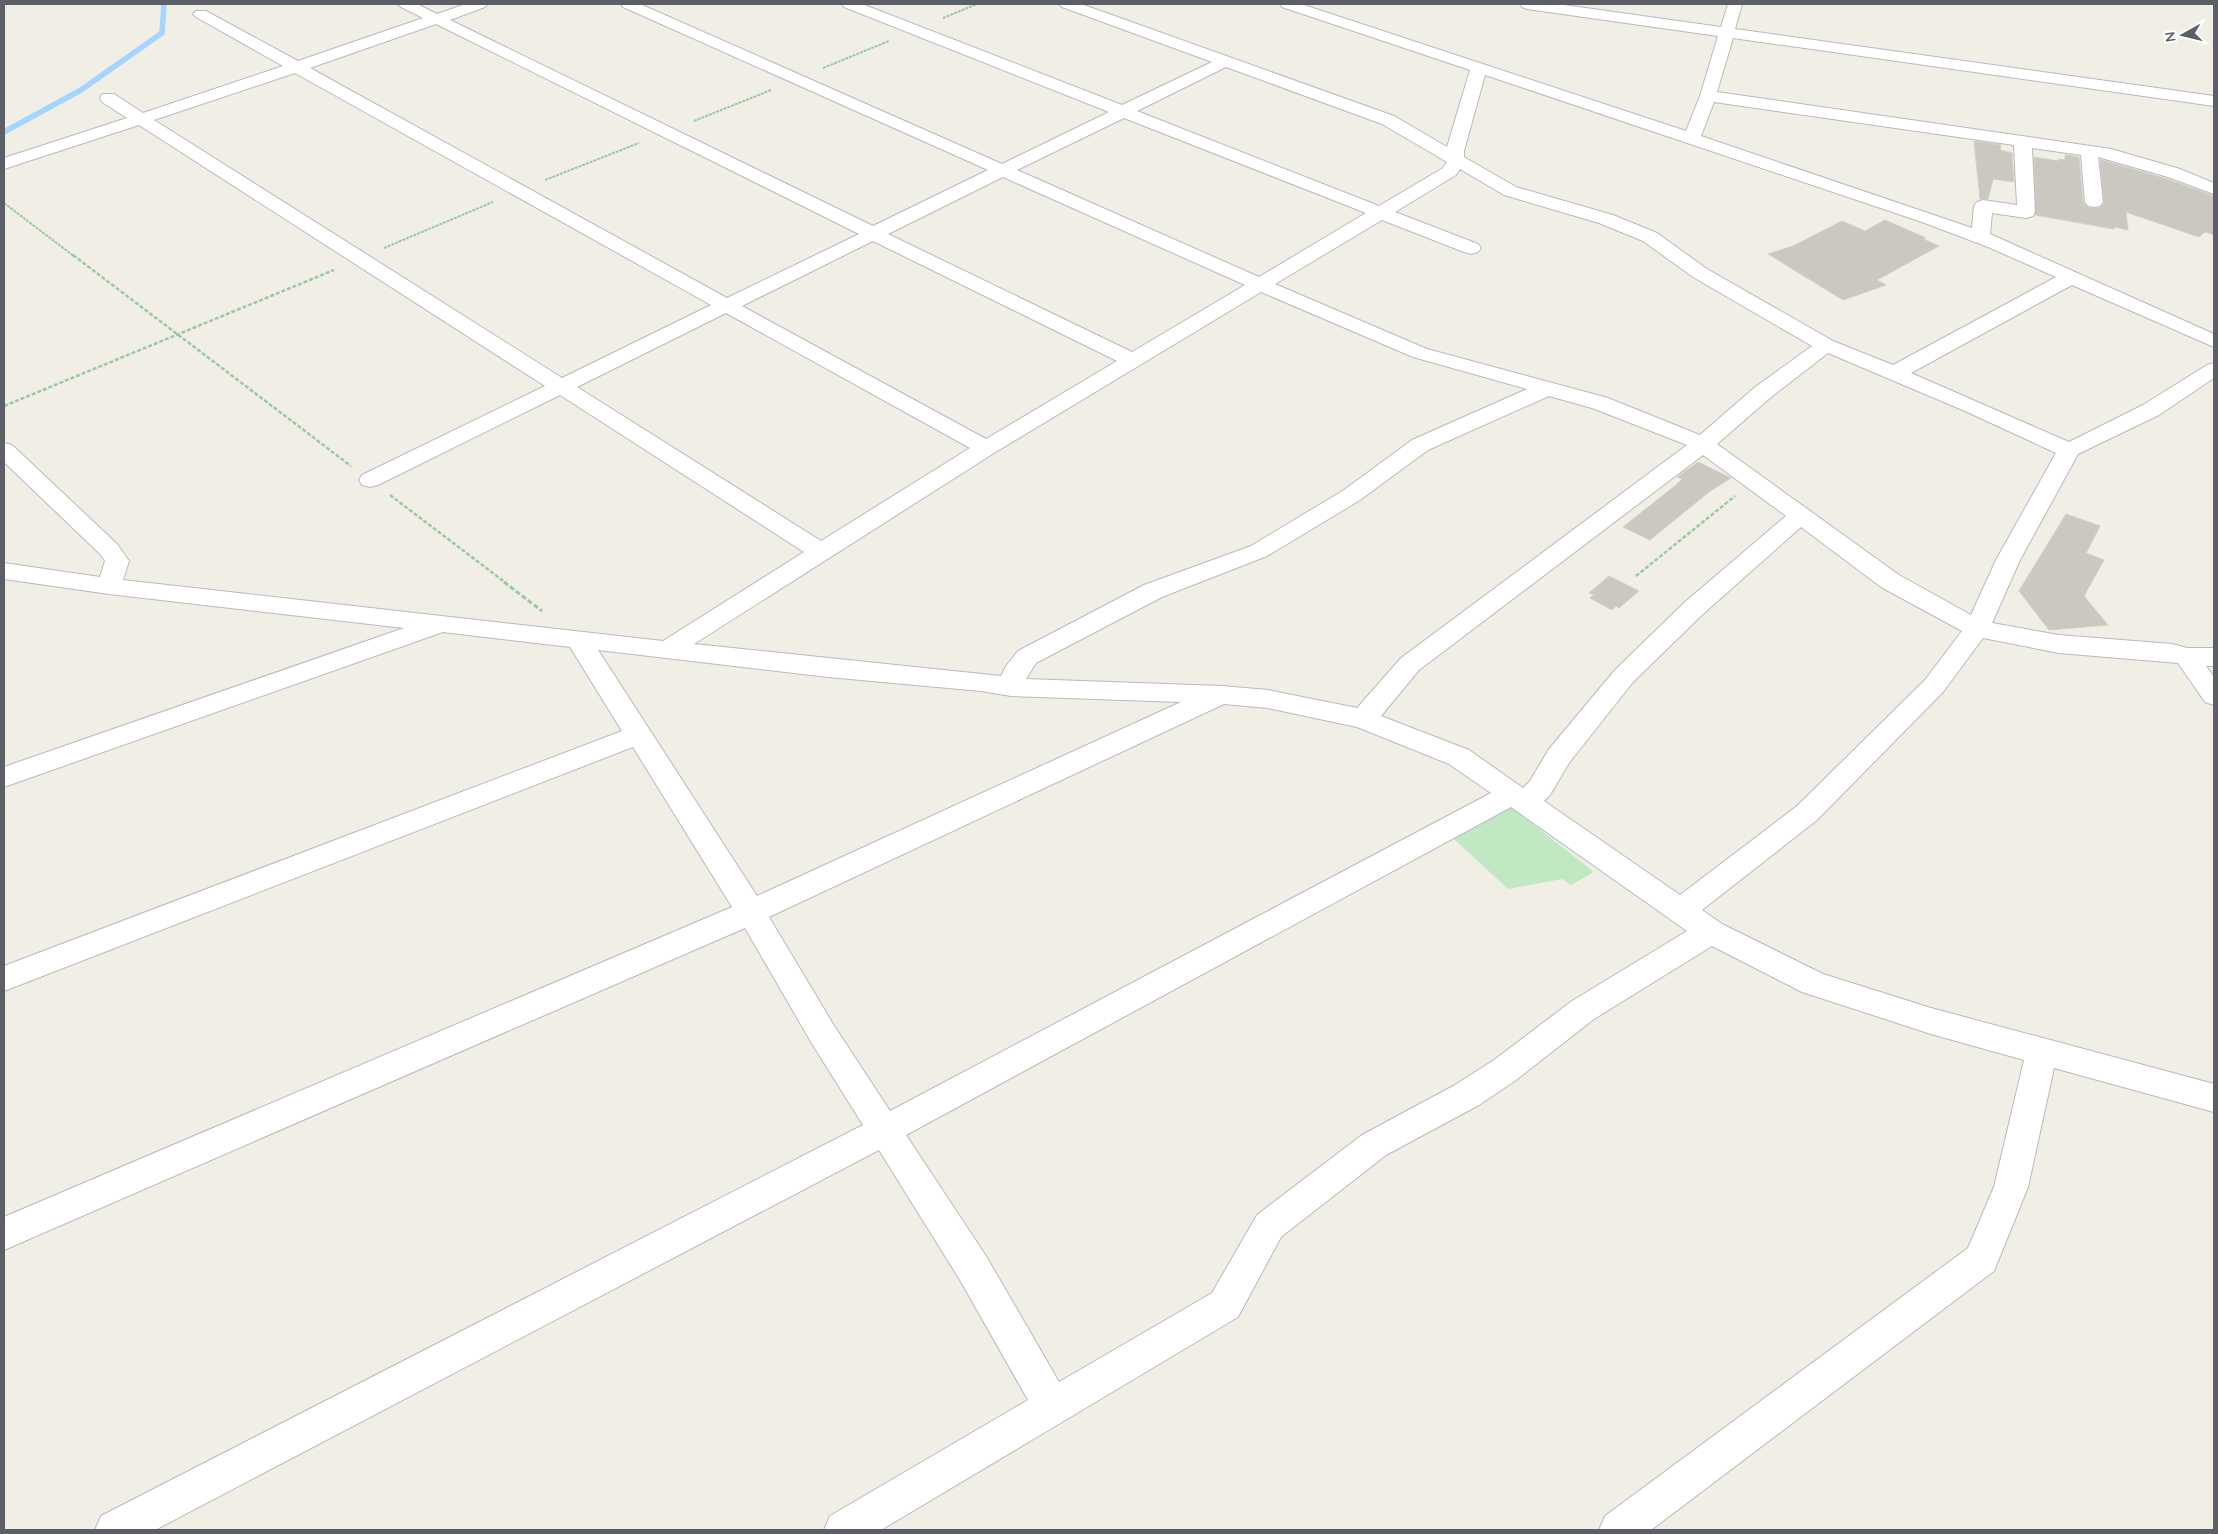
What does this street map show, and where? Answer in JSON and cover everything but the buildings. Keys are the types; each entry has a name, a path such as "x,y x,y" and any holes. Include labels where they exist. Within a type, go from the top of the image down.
{"street":[{"path":"406,4 1133,361"},
{"path":"4,164 480,4"},
{"path":"628,4 1261,285 1420,353 1600,403 1703,444 1890,580 1976,630 2059,644 2172,653 2187,657 2214,657"},
{"path":"849,4 1471,248"},
{"path":"1067,4 1388,120 1510,192 1606,219 1650,237 1700,273 1826,345 1973,406 2069,450"},
{"path":"1287,4 1928,218 2071,277 2214,341"},
{"path":"1527,4 1727,32 1799,40 2214,101"},
{"path":"1691,138 1708,96 1735,4"},
{"path":"201,14 518,191 986,448"},
{"path":"370,480 1226,61"},
{"path":"668,649 986,448 1450,171 1456,161 1455,151 1479,67"},
{"path":"1708,96 2023,143 2111,154 2214,189"},
{"path":"108,98 820,552"},
{"path":"1980,238 1983,206 2026,212 2023,143"},
{"path":"2089,151 2094,202"},
{"path":"1894,373 2071,277"},
{"path":"1363,719 1410,664 1703,444 1762,393 1826,345"},
{"path":"1680,910 1807,813 1934,686 1976,630 2008,560 2069,450 2151,410 2214,369"},
{"path":"1011,686 1015,672 1027,657 1153,591 1259,551 1352,495 1420,445 1546,389"},
{"path":"4,450 109,549 117,561 109,586"},
{"path":"116,1530 1540,788 1560,756 1624,676 1694,608 1791,523 1801,517"},
{"path":"4,571 109,586 828,668 1011,686 1222,695 1268,699 1363,719 1459,756 1711,932 1813,983 1931,1021 2214,1098"},
{"path":"4,777 442,624"},
{"path":"578,639 751,912 822,1032 973,1268 1052,1406"},
{"path":"2187,657 2214,696"},
{"path":"4,1234 751,912 1222,695"},
{"path":"4,979 638,735"},
{"path":"844,1530 1225,1305 1269,1226 1374,1145 1467,1095 1505,1070 1583,1010 1711,932"},
{"path":"1619,1530 1981,1260 2010,1187 2042,1051"}],"path":[{"path":"4,406 180,335 518,191 796,80 977,4"},
{"path":"4,203 578,639"},
{"path":"1636,576 1753,481"}],"green space":[{"path":"1511,808 1594,872 1571,885 1562,879 1508,889 1454,839"}],"waterway":[{"path":"4,132 81,90 162,33 164,4"}]}
